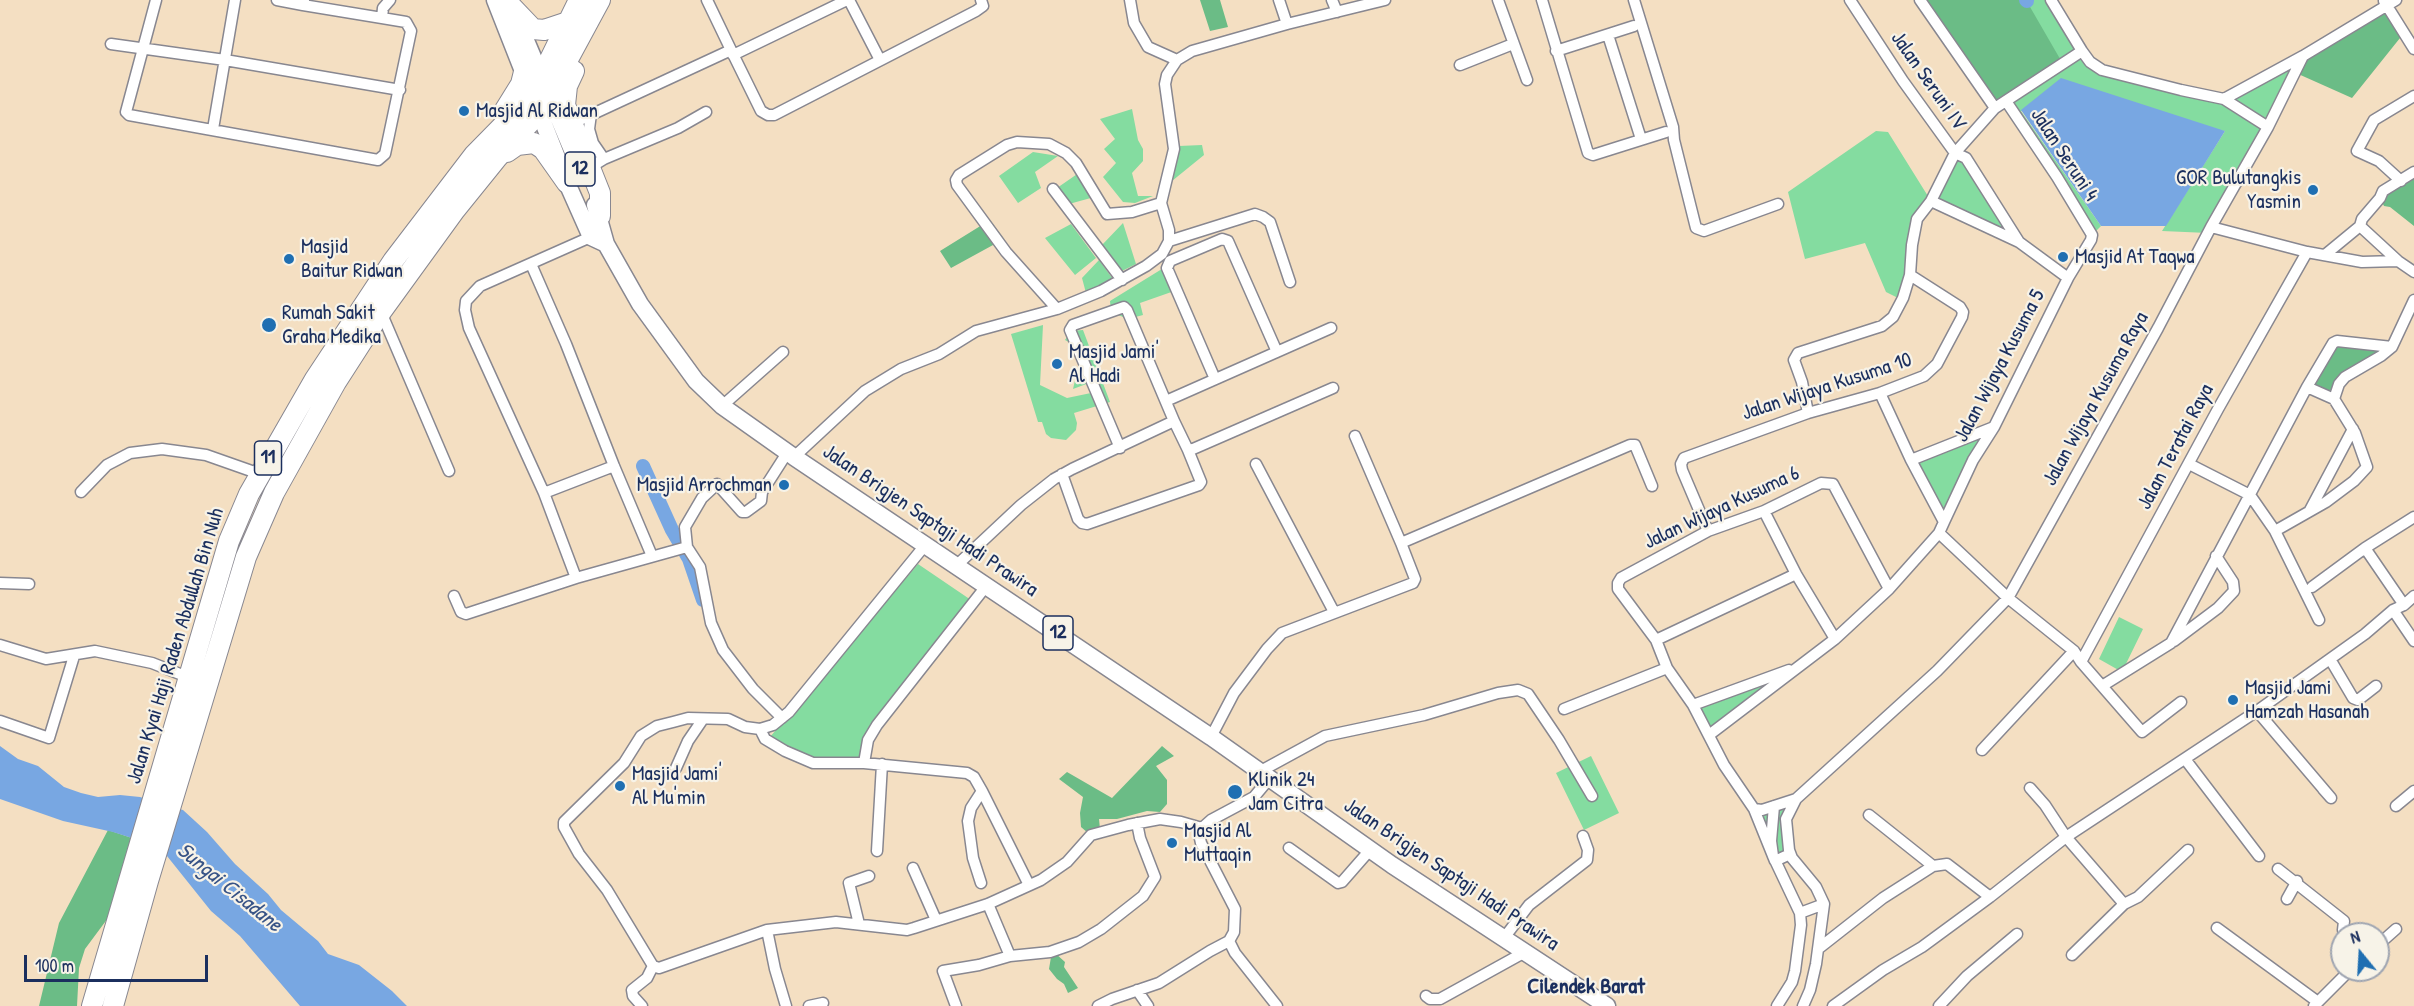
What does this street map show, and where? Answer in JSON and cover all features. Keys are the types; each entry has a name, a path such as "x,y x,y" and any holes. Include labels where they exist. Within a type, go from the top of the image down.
{"highway":[{"name":"Jalan Kyai Haji Raden Abdullah Bin Nuh","path":"537,91 579,0"},
{"name":"Jalan Kyai Haji Raden Abdullah Bin Nuh","path":"113,1006 203,694 246,557 274,493 336,382 381,312 455,210 497,158 537,91 600,0"},
{"path":"600,232 598,164 568,126 565,105 567,86 606,0"},
{"name":"12","path":"505,2 533,29 544,30 568,21"},
{"name":"Jalan Kyai Haji Raden Abdullah Bin Nuh","path":"92,1006 229,541 260,474 315,379 393,261 474,155 510,104 521,84 537,91"},
{"name":"12","path":"497,158 516,145 534,143 543,149 567,183"}],"main road":[{"name":"12","path":"505,2 567,183 600,232"},
{"name":"12","path":"537,91 568,126 600,232"},
{"name":"Jalan Brigjen Saptaji Hadi Prawira","path":"600,232 640,303 696,381 722,406 791,455 1211,737 1370,850 1607,1006"}],"street":[{"path":"156,0 127,114 132,117 213,129 378,160 385,154 400,90 411,31 410,25 385,7 277,0"},
{"path":"213,129 235,0"},
{"path":"707,0 761,111 768,115 774,115 976,11 983,6 981,0"},
{"path":"568,126 848,0 880,60"},
{"path":"1130,0 1134,23 1148,47 1177,60"},
{"path":"1279,0 1287,24"},
{"path":"1332,0 1336,12"},
{"path":"782,718 753,689 723,650 711,623 700,567 684,548 685,527 702,498 717,484 744,513 761,501 762,492 791,455 865,391 901,369 939,354 976,331 1057,309 1122,280 1162,254 1169,241 1169,230 1161,203 1174,149 1165,84 1167,75 1177,60 1192,51 1287,24 1385,0"},
{"path":"1498,0 1527,80"},
{"path":"1542,0 1588,153 1593,155 1666,132"},
{"path":"1634,0 1673,127 1674,140 1696,228 1704,231 1778,204"},
{"path":"1920,0 1995,108"},
{"path":"2051,0 2090,62 2102,70 2224,99 2268,127"},
{"name":"Jalan Seruni IV","path":"1854,2 1955,153 1966,158 2019,242"},
{"path":"2224,99 2303,56 2389,2 2414,49"},
{"path":"1556,51 1634,26"},
{"path":"1608,35 1641,139"},
{"path":"111,44 225,60 400,90"},
{"path":"1460,65 1513,44"},
{"path":"1808,413 1802,382 1794,360 1798,353 1882,326 1893,317 1903,298 1910,275 1911,245 1917,219 1931,201 1955,153 1995,108 2082,51"},
{"name":"Jalan Wijaya Kusuma Raya","path":"1790,854 1786,819 1796,799 1936,671 2008,598 2158,328 2211,226 2268,127 2303,56"},
{"path":"2401,181 2379,161 2358,151 2374,120 2414,96"},
{"name":"Jalan Seruni 4","path":"2006,101 2089,230"},
{"path":"591,114 589,129 598,164 678,128 706,112"},
{"path":"1057,309 1006,252 957,185 956,180 959,175 1007,145 1017,142 1049,144 1066,153 1076,163 1107,214 1132,212 1161,203"},
{"path":"2326,254 2360,226 2362,219 2380,198 2383,191 2414,172"},
{"path":"1053,189 1122,280"},
{"path":"1931,201 2019,242 2068,278"},
{"path":"1169,241 1255,214 1263,216 1270,222 1290,282"},
{"path":"2211,226 2307,252 2362,262 2398,261"},
{"path":"2360,226 2389,250 2398,261 2414,272"},
{"name":"Jalan Wijaya Kusuma 5","path":"1709,735 1835,639 1889,589 1939,533 1973,460 1994,427 2068,278 2091,240 2089,230"},
{"path":"576,578 544,494 469,328 465,310 466,301 480,286 600,232"},
{"path":"1215,380 1167,268 1170,261 1222,239 1228,241 1276,352"},
{"name":"Jalan Teratai Raya","path":"2080,662 2307,252"},
{"path":"531,264 652,556"},
{"name":"Jalan Wijaya Kusuma 10","path":"1708,531 1682,470 1681,464 1684,458 1808,413 1880,393 1929,372 1937,364 1963,312 1960,307 1910,275"},
{"path":"2334,399 2339,384 2345,377 2381,356 2392,346 2414,300"},
{"path":"1062,474 1078,519 1087,524 1199,485 1201,482 1124,307 1071,327 1120,448"},
{"path":"381,312 449,471"},
{"path":"1166,401 1331,328"},
{"path":"2171,643 2331,346 2337,340 2392,346"},
{"path":"722,406 783,352"},
{"path":"2275,531 2333,497 2367,467 2353,429 2334,399 2307,387"},
{"path":"1188,450 1333,388"},
{"path":"1880,393 1911,460 1944,522"},
{"path":"957,565 1021,505 1062,474 1174,421"},
{"path":"1911,460 1994,427"},
{"path":"2310,510 2353,429"},
{"path":"1211,737 1234,693 1275,640 1289,629 1413,583 1415,579 1355,436"},
{"path":"1401,543 1630,445 1635,445 1652,486"},
{"path":"81,492 107,465 130,453 162,449 206,455 260,474"},
{"path":"1256,464 1334,612"},
{"path":"2189,464 2250,495 2275,531 2319,620"},
{"path":"544,494 614,466"},
{"name":"Jalan Wijaya Kusuma 6","path":"1775,861 1754,809 1724,765 1693,705 1667,668 1656,640 1618,589 1618,583 1621,578 1708,531 1764,511 1821,483 1833,484 1889,589"},
{"path":"1764,511 1796,574 1835,639"},
{"path":"2312,588 2365,548 2414,517"},
{"path":"1939,533 2008,598 2074,651 2080,662 2142,732 2181,702"},
{"path":"926,544 863,623 782,718 773,725 760,729 745,727 728,719 688,718 657,726 641,736 624,763 564,822 564,827 579,854 607,890 653,966 658,968 767,930 836,922 907,930 988,904 1041,880 1067,862 1091,835 1160,819 1202,828"},
{"path":"454,596 463,614 576,578 684,548"},
{"path":"2365,548 2404,604"},
{"path":"2102,686 2171,643 2218,608 2234,591 2233,582 2216,556"},
{"path":"1656,640 1796,574"},
{"path":"0,583 29,584"},
{"path":"864,763 868,740 877,725 987,585"},
{"path":"1833,1006 1883,970 1922,947 2066,837 2257,711 2414,596"},
{"path":"2393,610 2414,640"},
{"path":"0,645 46,659 95,651 152,663 190,678"},
{"path":"1982,750 2074,651"},
{"path":"0,721 49,738 74,656"},
{"path":"2330,659 2353,698 2358,700 2376,687"},
{"path":"1693,705 1801,666"},
{"path":"1564,709 1667,668"},
{"path":"1098,1006 1159,983 1229,941 1234,932 1235,909 1201,843 1199,834 1211,820 1254,797 1264,775 1325,736 1424,715 1498,693 1518,690 1528,694 1559,740 1592,796"},
{"path":"2257,711 2331,798"},
{"path":"675,768 688,741 703,719"},
{"path":"760,729 765,738 785,751 813,763 882,764 968,772 974,777 982,791 1029,885"},
{"path":"2185,759 2259,856"},
{"path":"877,851 882,764"},
{"path":"2030,788 2045,805 2066,837 2124,904"},
{"path":"981,883 973,858 968,821 971,808 982,791"},
{"path":"2396,806 2414,791"},
{"name":"Jalan Wijaya Kusuma Raya","path":"1754,809 1762,810 1796,799"},
{"path":"1774,806 1771,841 1775,861 1800,913 1800,948 1795,971 1792,982 1777,1006"},
{"path":"1869,814 1933,866"},
{"path":"956,1006 943,971 979,965 1010,956 1050,952 1079,942 1101,929 1143,896 1155,877 1140,838 1137,823"},
{"path":"1504,938 1529,905 1587,860 1588,850 1583,836"},
{"path":"1289,848 1338,883 1342,882 1370,850"},
{"path":"2073,956 2124,904 2138,897 2188,850"},
{"path":"1775,861 1790,854 1816,886 1824,904 1810,990 1803,1006"},
{"path":"1818,950 1883,898 1933,866 1947,864 1990,897"},
{"path":"913,868 936,920"},
{"path":"2278,869 2296,881 2344,922"},
{"path":"859,924 849,883 869,876"},
{"path":"2287,898 2296,881"},
{"path":"988,904 1010,956"},
{"path":"1800,913 1824,904"},
{"path":"2217,928 2316,1004 2338,982"},
{"path":"2390,934 2396,929"},
{"path":"767,930 786,1006"},
{"path":"1939,1006 1967,976 2018,934"},
{"path":"1229,941 1276,1006"},
{"path":"1426,996 1430,999 1440,999 1525,952"},
{"path":"642,1006 632,990 647,978 653,966"},
{"path":"1137,990 1148,1006"},
{"path":"809,1006 824,1003"}],"green space":[{"path":"1200,0 1220,0 1228,27 1210,31"},
{"path":"1920,0 2026,0 2063,64 1995,108"},
{"path":"2026,0 2051,0 2090,62 2224,99 2303,56 2208,233 2162,231 2225,131 2021,111 2101,226 2092,235 2006,101"},
{"path":"2387,5 2404,33 2352,98 2296,73 2309,52"},
{"path":"1132,109 1138,140 1143,149 1143,161 1132,173 1138,196 1153,196 1135,203 1123,202 1103,177 1116,163 1104,149 1115,139 1100,119"},
{"path":"1876,131 1888,132 1931,201 1917,219 1902,300 1886,292 1865,243 1805,259 1788,192"},
{"path":"1202,145 1204,155 1172,181 1179,146"},
{"path":"1033,152 1058,156 1035,172 1041,188 1018,203 999,176"},
{"path":"1955,153 1966,158 2019,242 1931,201"},
{"path":"1083,170 1098,196 1069,204 1057,188"},
{"path":"2414,172 2414,226 2390,207 2384,206 2381,200"},
{"path":"990,220 1004,239 951,268 940,251"},
{"path":"1123,223 1136,264 1122,271 1102,245"},
{"path":"1071,224 1096,258 1075,275 1045,238"},
{"path":"1099,260 1115,282 1086,293 1082,278"},
{"path":"1170,264 1180,289 1140,303 1143,315 1128,319 1111,312 1110,301"},
{"path":"1043,325 1040,385 1067,398 1091,393 1089,383 1073,389 1081,355 1076,346 1065,340 1071,331 1083,330 1110,402 1074,413 1077,423 1076,430 1066,440 1051,438 1046,434 1042,422 1038,422 1011,334"},
{"path":"2337,341 2384,349 2330,394 2314,384"},
{"path":"1994,427 1944,522 1911,460"},
{"path":"918,564 971,600 864,736 861,758 808,757 770,737"},
{"path":"2119,617 2143,629 2122,672 2099,659"},
{"path":"1801,666 1709,735 1693,705"},
{"path":"1162,746 1174,756 1156,766 1167,780 1167,804 1160,812 1147,811 1117,819 1099,819 1100,829 1088,833 1081,827 1080,813 1083,797 1059,779 1067,772 1112,798"},
{"path":"1591,756 1619,813 1584,830 1556,773"},
{"path":"1796,799 1786,819 1789,850 1775,861 1754,809"},
{"path":"108,830 135,839 108,918 85,949 79,968 77,1006 39,1006 59,923"},
{"path":"1055,953 1065,962 1064,967 1078,988 1068,993 1064,984 1049,969 1051,957"}],"water":[{"path":"2061,78 2225,131 2166,226 2101,226 2021,110"},
{"name":"Sungai Cisadane","path":"0,746 18,759 38,766 64,787 81,793 98,797 120,795 140,797 183,810 207,832 235,864 268,894 281,910 318,941 328,954 359,965 407,1006 300,1006 240,936 211,911 167,856 135,839 63,821 0,799"}],"waterway":[{"path":"643,466 672,530 689,559 703,600"}],"place":[{"name":"Masjid Al Ridwan","path":"464,111"},
{"name":"GOR Bulutangkis Yasmin","path":"2313,190"},
{"name":"Masjid At Taqwa","path":"2063,257"},
{"name":"Masjid Baitur Ridwan","path":"289,259"},
{"name":"Rumah Sakit Graha Medika","path":"269,325"},
{"name":"Masjid Jami' Al Hadi","path":"1057,364"},
{"name":"Masjid Arrochman","path":"784,485"},
{"name":"Masjid Jami Hamzah Hasanah","path":"2233,700"},
{"name":"Masjid Jami' Al Mu'min","path":"620,786"},
{"name":"Klinik 24 Jam Citra","path":"1235,792"},
{"name":"Masjid Al Muttaqin","path":"1172,843"}],"district":[{"name":"Cilendek Barat","path":"1586,987"}]}
